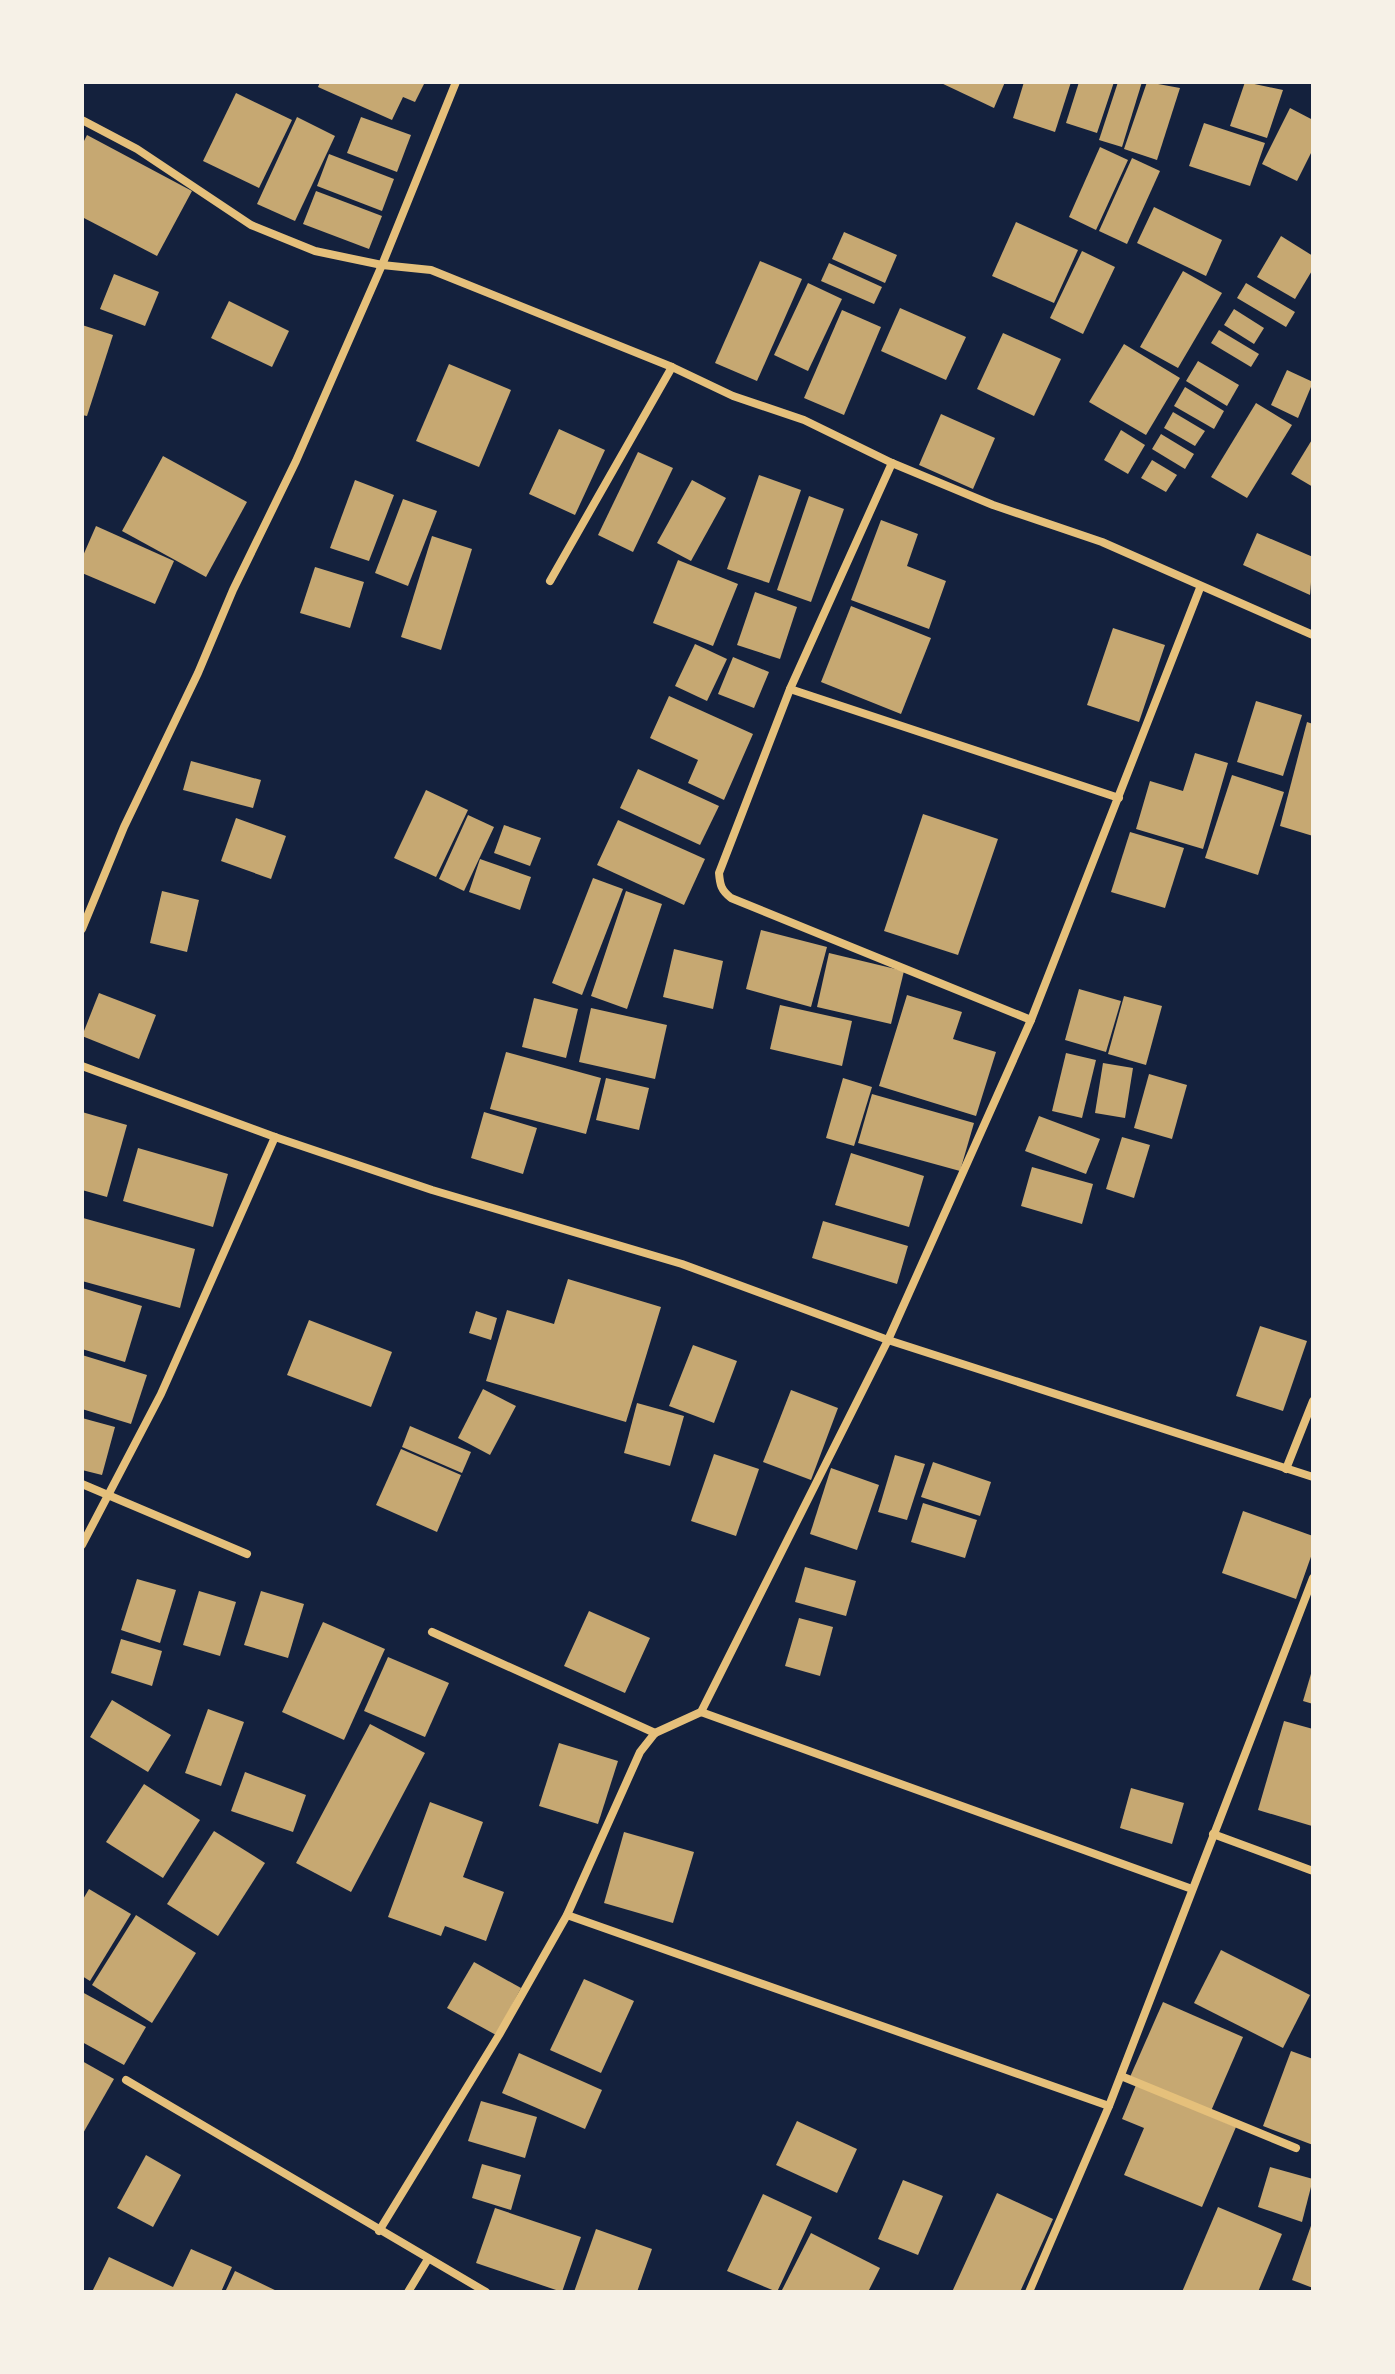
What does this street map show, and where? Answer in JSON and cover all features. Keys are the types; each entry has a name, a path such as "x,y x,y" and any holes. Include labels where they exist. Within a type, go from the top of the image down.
{"street":[{"path":"82,929 124,827 296,461 382,265 456,82"},
{"path":"82,120 137,149 251,225 315,251 382,265 431,270 672,367 733,396 804,420 892,463 993,505 1102,542 1200,588 1313,635"},
{"path":"550,581 672,367"},
{"path":"892,463 790,689 719,873 722,891 1031,1020"},
{"path":"379,2231 499,2035 567,1915 640,1752 655,1733 701,1712 888,1340 1031,1020 1200,588"},
{"path":"790,689 1119,798"},
{"path":"82,1066 275,1137 432,1190 682,1264 888,1340 1313,1477"},
{"path":"82,1545 161,1394 275,1137"},
{"path":"1286,1469 1313,1401"},
{"path":"82,1484 247,1554"},
{"path":"1029,2292 1121,2076 1313,1578"},
{"path":"432,1632 655,1733"},
{"path":"701,1712 1192,1889"},
{"path":"1213,1834 1313,1871"},
{"path":"567,1915 1109,2106"},
{"path":"1121,2076 1296,2148"},
{"path":"126,2080 486,2292"},
{"path":"408,2292 428,2259"}],"building":[{"path":"320,82 425,82 415,102 403,97 392,120 318,87"},
{"path":"939,82 1005,82 994,108"},
{"path":"1024,82 1071,82 1055,132 1013,118"},
{"path":"1079,82 1114,82 1097,133 1066,123"},
{"path":"1118,82 1142,82 1122,147 1099,140"},
{"path":"1147,82 1180,88 1157,160 1124,149"},
{"path":"1245,82 1283,90 1267,138 1230,126"},
{"path":"236,93 292,120 259,188 203,161"},
{"path":"1290,108 1313,120 1313,149 1297,181 1262,164"},
{"path":"297,117 335,136 295,221 257,204"},
{"path":"361,117 411,135 397,172 347,153"},
{"path":"1204,123 1265,143 1250,186 1189,166"},
{"path":"87,135 192,191 157,256 82,217 82,145"},
{"path":"1100,147 1128,160 1096,230 1069,217"},
{"path":"329,154 394,179 382,211 317,186"},
{"path":"1132,158 1160,171 1127,244 1099,231"},
{"path":"316,191 382,216 369,249 303,224"},
{"path":"1154,207 1222,240 1206,276 1137,243"},
{"path":"1016,222 1078,250 1054,303 992,276"},
{"path":"844,232 897,255 885,283 832,259"},
{"path":"1281,236 1313,256 1313,269 1295,299 1257,277"},
{"path":"1082,251 1115,267 1083,334 1050,318"},
{"path":"760,261 802,279 757,381 715,363"},
{"path":"829,263 882,287 874,304 821,281"},
{"path":"1183,271 1222,293 1178,368 1140,347"},
{"path":"114,274 159,292 145,326 100,309"},
{"path":"808,283 842,299 808,371 774,355"},
{"path":"1246,283 1295,312 1286,327 1237,298"},
{"path":"229,301 289,331 272,367 211,338"},
{"path":"900,308 966,337 946,380 881,351"},
{"path":"1234,309 1264,328 1254,344 1224,325"},
{"path":"842,310 881,327 844,415 804,398"},
{"path":"82,325 113,335 87,416 82,415"},
{"path":"1219,330 1259,354 1251,367 1211,343"},
{"path":"1003,333 1061,359 1034,416 977,389"},
{"path":"1124,344 1180,378 1146,435 1089,402"},
{"path":"1198,361 1239,385 1227,406 1186,381"},
{"path":"449,364 511,390 479,467 416,441"},
{"path":"1287,370 1313,382 1298,418 1271,405"},
{"path":"1185,387 1224,411 1214,429 1174,406"},
{"path":"1256,403 1292,425 1247,498 1211,477"},
{"path":"1173,412 1205,431 1195,446 1164,428"},
{"path":"941,414 995,438 973,489 919,465"},
{"path":"559,429 605,450 575,515 529,494"},
{"path":"1121,430 1145,445 1128,474 1104,460"},
{"path":"1161,434 1194,454 1185,469 1152,449"},
{"path":"1313,438 1313,487 1291,474"},
{"path":"638,452 673,468 633,552 598,535"},
{"path":"163,456 247,502 206,577 122,531"},
{"path":"1152,460 1177,475 1166,492 1141,478"},
{"path":"759,475 801,490 769,583 727,569"},
{"path":"355,480 394,495 369,561 330,548"},
{"path":"692,480 726,498 691,561 657,543"},
{"path":"809,496 844,509 811,602 777,590"},
{"path":"403,499 437,511 408,586 375,573"},
{"path":"881,520 918,534 907,566 946,581 929,629 851,600"},
{"path":"96,526 174,561 155,604 82,573 82,558"},
{"path":"1257,533 1313,557 1310,595 1243,565"},
{"path":"432,536 472,549 441,650 401,637"},
{"path":"678,560 738,584 713,646 653,623"},
{"path":"315,567 364,582 350,628 300,613"},
{"path":"755,592 797,607 780,659 737,645"},
{"path":"851,606 931,638 901,714 821,682"},
{"path":"1113,628 1165,645 1139,722 1087,705"},
{"path":"695,644 727,659 707,701 675,686"},
{"path":"733,657 769,672 754,708 718,694"},
{"path":"669,696 753,734 724,800 688,783 698,760 650,738"},
{"path":"1256,701 1302,715 1283,776 1237,762"},
{"path":"1307,722 1313,724 1313,836 1280,826"},
{"path":"1195,753 1228,763 1203,849 1136,829 1150,781 1183,791"},
{"path":"191,761 261,780 253,808 183,790"},
{"path":"638,769 719,806 700,845 620,808"},
{"path":"1232,775 1284,792 1258,875 1205,858"},
{"path":"426,790 468,810 436,877 394,858"},
{"path":"923,814 998,839 958,955 884,931"},
{"path":"468,815 494,827 464,891 439,879"},
{"path":"236,818 286,836 271,879 221,861"},
{"path":"618,820 705,859 684,905 597,865"},
{"path":"504,825 541,838 530,866 494,853"},
{"path":"1130,832 1184,848 1165,908 1111,892"},
{"path":"480,859 531,877 520,910 469,892"},
{"path":"593,878 623,889 582,995 552,983"},
{"path":"162,891 199,900 187,952 150,943"},
{"path":"626,891 662,904 627,1009 591,996"},
{"path":"761,930 827,947 811,1007 746,989"},
{"path":"674,949 723,961 713,1009 663,997"},
{"path":"829,953 904,971 891,1024 817,1007"},
{"path":"1079,989 1121,1001 1106,1052 1065,1040"},
{"path":"99,993 156,1015 139,1059 82,1036"},
{"path":"907,995 962,1012 953,1039 996,1052 976,1116 879,1086"},
{"path":"1124,996 1162,1006 1146,1065 1108,1054"},
{"path":"534,998 578,1009 566,1058 522,1047"},
{"path":"780,1005 852,1021 842,1066 770,1049"},
{"path":"591,1008 667,1025 655,1079 579,1062"},
{"path":"506,1052 601,1078 586,1134 490,1109"},
{"path":"1066,1053 1096,1060 1082,1118 1052,1111"},
{"path":"1103,1063 1133,1068 1125,1118 1095,1113"},
{"path":"1149,1074 1187,1085 1172,1139 1134,1128"},
{"path":"606,1078 649,1088 639,1130 596,1120"},
{"path":"843,1078 872,1087 854,1146 826,1138"},
{"path":"872,1094 974,1123 960,1171 858,1143"},
{"path":"82,1112 127,1125 107,1197 82,1190"},
{"path":"484,1112 537,1128 523,1174 471,1158"},
{"path":"1039,1116 1100,1139 1086,1174 1025,1151"},
{"path":"1122,1137 1150,1145 1134,1198 1106,1189"},
{"path":"138,1148 228,1174 213,1227 123,1201"},
{"path":"851,1153 924,1176 909,1227 835,1205"},
{"path":"1032,1167 1093,1184 1082,1224 1021,1206"},
{"path":"83,1218 195,1249 180,1308 82,1281"},
{"path":"823,1221 908,1246 897,1284 812,1258"},
{"path":"568,1279 661,1307 626,1422 486,1381 507,1310 554,1324"},
{"path":"82,1288 142,1306 125,1362 82,1349"},
{"path":"476,1311 497,1318 491,1340 469,1333"},
{"path":"309,1320 392,1352 371,1407 287,1375"},
{"path":"1260,1326 1307,1341 1283,1411 1236,1396"},
{"path":"693,1345 737,1361 714,1423 669,1406"},
{"path":"82,1355 147,1375 131,1424 82,1409"},
{"path":"483,1389 516,1406 490,1455 458,1438"},
{"path":"791,1390 838,1408 811,1480 763,1462"},
{"path":"637,1403 684,1416 670,1466 624,1453"},
{"path":"82,1418 115,1427 102,1475 82,1470"},
{"path":"410,1426 471,1452 462,1473 402,1447"},
{"path":"401,1449 461,1475 437,1532 376,1505"},
{"path":"714,1454 759,1469 736,1536 691,1521"},
{"path":"895,1455 925,1464 907,1520 878,1512"},
{"path":"933,1462 991,1482 980,1516 921,1497"},
{"path":"831,1468 879,1485 857,1550 810,1534"},
{"path":"923,1503 977,1520 965,1558 911,1542"},
{"path":"1243,1511 1313,1536 1313,1551 1296,1599 1222,1573"},
{"path":"805,1567 856,1581 846,1616 795,1602"},
{"path":"137,1579 176,1590 160,1643 121,1630"},
{"path":"199,1591 236,1602 220,1656 183,1645"},
{"path":"261,1591 304,1604 288,1658 244,1645"},
{"path":"589,1611 650,1638 625,1693 564,1666"},
{"path":"799,1618 833,1627 820,1676 785,1666"},
{"path":"323,1622 385,1649 344,1740 282,1712"},
{"path":"121,1639 162,1651 152,1686 111,1673"},
{"path":"388,1657 449,1683 425,1737 364,1711"},
{"path":"1313,1667 1313,1704 1303,1701"},
{"path":"112,1700 171,1735 148,1772 90,1737"},
{"path":"208,1709 244,1722 221,1786 185,1773"},
{"path":"1284,1721 1313,1729 1312,1826 1258,1810"},
{"path":"370,1724 425,1753 351,1892 296,1863"},
{"path":"559,1743 618,1761 598,1824 539,1806"},
{"path":"245,1772 306,1795 293,1832 231,1811"},
{"path":"144,1784 200,1820 163,1878 106,1842"},
{"path":"1131,1788 1184,1803 1172,1844 1120,1828"},
{"path":"430,1802 483,1822 463,1877 504,1892 486,1941 445,1926 441,1936 388,1917"},
{"path":"214,1831 265,1863 218,1936 167,1904"},
{"path":"624,1832 694,1852 673,1923 604,1903"},
{"path":"89,1889 131,1914 90,1981 82,1976 82,1901"},
{"path":"136,1915 196,1953 152,2023 92,1985"},
{"path":"1221,1950 1310,1995 1283,2048 1194,2003"},
{"path":"474,1962 521,1988 496,2035 447,2008"},
{"path":"584,1979 634,2001 601,2073 550,2050"},
{"path":"82,1992 146,2027 124,2065 82,2042"},
{"path":"1163,2002 1243,2037 1211,2111 1130,2077"},
{"path":"1291,2051 1313,2059 1313,2145 1263,2126"},
{"path":"519,2053 602,2090 585,2129 502,2093"},
{"path":"82,2061 114,2079 82,2135"},
{"path":"1136,2085 1236,2127 1202,2207 1124,2175 1144,2128 1122,2119"},
{"path":"481,2101 537,2117 525,2158 468,2141"},
{"path":"797,2121 857,2149 837,2193 776,2165"},
{"path":"146,2155 181,2175 153,2227 117,2208"},
{"path":"482,2164 521,2175 511,2210 472,2198"},
{"path":"1270,2167 1313,2179 1302,2222 1258,2207"},
{"path":"903,2180 943,2196 918,2255 878,2239"},
{"path":"997,2193 1053,2219 1020,2292 952,2292"},
{"path":"763,2194 812,2217 777,2292 727,2271"},
{"path":"1218,2207 1282,2234 1258,2292 1182,2292"},
{"path":"495,2208 581,2237 562,2292 476,2263"},
{"path":"1313,2220 1313,2288 1292,2280"},
{"path":"596,2229 652,2249 637,2292 574,2292"},
{"path":"811,2233 880,2268 868,2292 781,2292"},
{"path":"191,2249 232,2267 221,2292 92,2292 109,2257 173,2287"},
{"path":"235,2271 279,2292 225,2292"}]}
